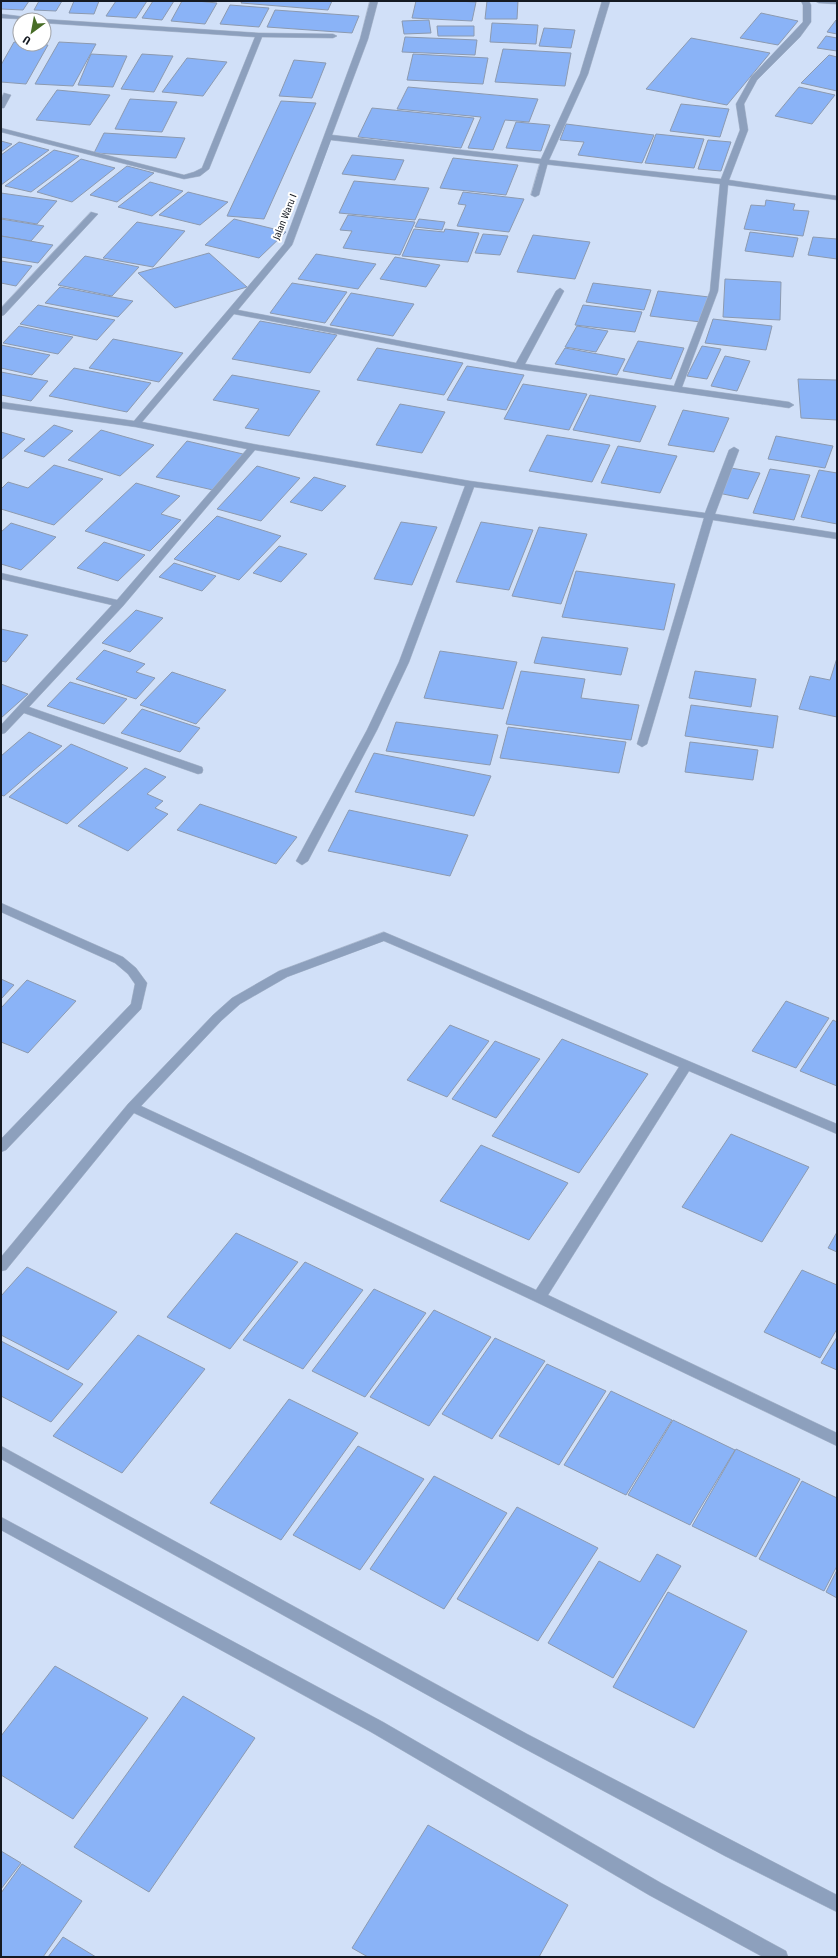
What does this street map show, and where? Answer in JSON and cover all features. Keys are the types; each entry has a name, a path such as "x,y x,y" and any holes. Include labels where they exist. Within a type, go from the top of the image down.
{"street":[{"name":"Jalan Waru I","path":"136,424 288,245 364,39 374,1"},
{"path":"535,195 544,162 584,74 606,1"},
{"path":"677,388 714,291 724,182 744,130 740,104 754,79 797,35 807,22 807,5 805,1"},
{"path":"819,1 837,2"},
{"path":"1,16 12,17"},
{"path":"52,22 259,35 333,36"},
{"path":"1,130 184,178 198,174 205,169 259,35"},
{"path":"1,106 7,95"},
{"path":"327,137 724,182 837,198"},
{"path":"1,313 94,214"},
{"path":"519,366 560,291"},
{"path":"232,311 519,366 789,405"},
{"path":"1,405 136,424 253,447 470,484 709,516 837,536"},
{"path":"1,732 119,604 253,447"},
{"path":"642,744 709,516 734,450"},
{"path":"302,861 372,730 404,662 470,484"},
{"path":"1,576 119,604"},
{"path":"24,708 198,770"},
{"path":"1,907 119,960 132,971 141,983 137,1006 1,1147"},
{"path":"1,1266 132,1107 217,1018 236,1001 283,974 384,936 837,1129"},
{"path":"539,1297 687,1064"},
{"path":"132,1107 539,1297 837,1440"},
{"path":"1,1452 418,1684 734,1852 837,1904"},
{"path":"1,1523 377,1727 655,1889 780,1957"}],"building":[{"path":"1,1 29,1 23,10 1,9"},
{"path":"39,1 62,1 56,11 34,10"},
{"path":"74,1 99,1 94,14 69,13"},
{"path":"116,1 147,1 136,18 106,16"},
{"path":"153,1 174,1 162,20 142,18"},
{"path":"182,1 217,3 205,24 171,21"},
{"path":"242,1 332,1 328,10 241,3"},
{"path":"416,1 476,2 472,21 412,18"},
{"path":"487,1 518,1 517,19 485,19"},
{"path":"230,5 269,8 259,27 220,24"},
{"path":"275,10 359,16 352,33 267,27"},
{"path":"761,13 798,21 778,45 740,38"},
{"path":"429,20 431,33 404,34 402,21"},
{"path":"836,20 837,34 827,32"},
{"path":"492,23 538,25 536,44 490,42"},
{"path":"437,26 474,26 474,36 438,36"},
{"path":"544,28 575,30 571,48 539,46"},
{"path":"826,36 837,38 837,51 817,48"},
{"path":"405,37 477,40 475,55 402,52"},
{"path":"691,38 770,53 727,105 646,89"},
{"path":"59,42 96,44 73,86 35,84"},
{"path":"12,46 12,52 44,52 26,84 1,82 1,65"},
{"path":"503,49 571,53 565,86 495,82"},
{"path":"91,54 127,56 113,87 78,85"},
{"path":"142,54 173,56 154,92 121,89"},
{"path":"413,54 488,58 483,84 407,80"},
{"path":"829,55 837,57 837,91 801,83"},
{"path":"187,58 227,62 203,96 162,92"},
{"path":"294,60 326,63 312,98 279,96"},
{"path":"408,87 538,99 529,122 505,120 493,150 468,148 481,117 397,109"},
{"path":"799,87 835,95 812,124 775,116"},
{"path":"57,90 110,95 90,125 36,120"},
{"path":"130,99 177,102 162,132 115,129"},
{"path":"281,101 316,103 264,219 227,216"},
{"path":"681,104 729,109 720,137 670,131"},
{"path":"372,108 474,118 461,148 358,137"},
{"path":"516,122 550,125 541,151 506,148"},
{"path":"566,124 654,135 642,163 578,155 584,142 560,140"},
{"path":"104,133 185,138 176,158 94,153"},
{"path":"656,134 704,139 694,168 645,163"},
{"path":"708,140 731,142 721,171 698,169"},
{"path":"1,141 12,144 1,152"},
{"path":"19,142 49,150 1,185 1,155"},
{"path":"54,150 79,156 31,192 5,186"},
{"path":"352,155 404,160 395,180 342,174"},
{"path":"453,158 518,165 506,195 440,188"},
{"path":"81,159 115,168 72,202 37,192"},
{"path":"127,166 154,173 117,202 90,195"},
{"path":"354,181 429,188 415,220 339,213"},
{"path":"150,182 183,191 152,216 118,207"},
{"path":"188,192 228,202 200,225 159,215"},
{"path":"463,192 524,199 509,232 457,226 466,205 458,204"},
{"path":"1,193 57,201 37,224 1,218"},
{"path":"766,200 795,204 793,210 809,211 803,236 744,229 751,205 765,206"},
{"path":"348,215 415,222 400,255 343,248 352,231 340,230"},
{"path":"1,219 44,226 31,241 1,236"},
{"path":"234,219 286,232 259,258 205,245"},
{"path":"419,219 445,222 442,230 415,227"},
{"path":"137,222 185,231 153,267 103,258"},
{"path":"414,229 444,232 445,229 479,233 468,262 402,256"},
{"path":"750,232 798,238 793,257 745,251"},
{"path":"483,234 508,236 500,255 475,253"},
{"path":"533,235 590,242 575,279 517,272"},
{"path":"1,236 53,245 38,263 1,257"},
{"path":"813,237 837,239 837,259 808,255"},
{"path":"209,253 247,287 175,308 138,273"},
{"path":"316,254 376,264 358,289 298,279"},
{"path":"85,256 139,267 112,296 58,285"},
{"path":"395,257 440,265 426,287 380,279"},
{"path":"1,261 32,266 16,286 1,283"},
{"path":"725,279 781,282 780,320 723,317"},
{"path":"292,283 347,292 325,323 270,313"},
{"path":"593,283 651,290 644,310 586,302"},
{"path":"60,287 133,301 118,317 45,303"},
{"path":"658,291 709,297 701,322 650,316"},
{"path":"351,293 414,304 393,336 330,325"},
{"path":"38,305 115,320 97,340 20,324"},
{"path":"583,305 642,312 635,332 575,325"},
{"path":"713,319 772,326 766,350 705,343"},
{"path":"260,321 337,335 310,373 232,359"},
{"path":"19,326 73,337 58,354 3,343"},
{"path":"577,326 608,331 596,352 565,347"},
{"path":"113,339 183,353 159,382 89,368"},
{"path":"638,341 684,348 671,379 623,371"},
{"path":"1,345 50,355 32,375 1,368"},
{"path":"702,346 721,349 707,379 687,376"},
{"path":"377,348 463,363 444,395 357,380"},
{"path":"565,348 625,359 617,375 555,364"},
{"path":"725,356 750,361 737,391 711,386"},
{"path":"467,366 524,375 506,410 447,400"},
{"path":"74,368 151,383 127,412 49,396"},
{"path":"1,372 48,381 31,401 1,395"},
{"path":"232,375 320,391 289,436 245,428 259,409 213,400"},
{"path":"798,379 837,380 837,420 801,418"},
{"path":"523,384 587,394 569,430 504,419"},
{"path":"590,395 656,406 640,442 573,430"},
{"path":"400,404 445,412 422,453 376,445"},
{"path":"683,410 729,418 714,452 668,445"},
{"path":"54,425 73,431 44,457 24,451"},
{"path":"101,430 154,445 120,476 68,460"},
{"path":"1,432 25,439 1,460"},
{"path":"547,435 610,445 592,482 529,471"},
{"path":"776,436 833,446 825,468 768,459"},
{"path":"187,441 243,454 213,490 156,477"},
{"path":"618,446 677,456 660,493 601,483"},
{"path":"54,465 103,479 54,525 1,509 1,489 8,482 28,488"},
{"path":"257,466 300,478 261,521 217,509"},
{"path":"731,468 760,473 748,499 718,493"},
{"path":"770,469 810,475 794,520 753,513"},
{"path":"819,470 837,473 837,524 801,517"},
{"path":"314,477 346,486 322,511 290,502"},
{"path":"136,483 180,496 161,514 181,520 150,551 85,531"},
{"path":"217,516 281,536 239,580 174,559"},
{"path":"401,522 437,527 412,585 374,579"},
{"path":"481,522 533,530 509,590 456,582"},
{"path":"11,523 56,537 21,570 1,564 1,532"},
{"path":"539,527 587,534 561,604 512,596"},
{"path":"104,542 145,555 118,581 77,568"},
{"path":"279,546 307,554 281,582 253,573"},
{"path":"174,563 216,576 202,591 159,577"},
{"path":"576,571 675,584 664,630 562,617"},
{"path":"136,610 163,618 130,652 102,643"},
{"path":"1,629 28,635 6,662 1,661"},
{"path":"542,637 628,648 621,675 534,663"},
{"path":"104,650 145,664 136,672 155,678 136,699 76,679"},
{"path":"440,651 517,662 503,709 424,698"},
{"path":"837,658 837,717 799,709 810,676 830,680"},
{"path":"521,671 585,679 581,698 639,705 631,740 506,724"},
{"path":"695,671 756,679 751,707 689,698"},
{"path":"172,672 226,690 196,724 140,705"},
{"path":"70,682 127,699 104,724 47,706"},
{"path":"1,684 28,694 1,718"},
{"path":"691,705 778,716 773,748 685,736"},
{"path":"142,709 200,728 180,752 121,733"},
{"path":"396,722 498,735 490,765 386,751"},
{"path":"508,727 626,742 619,773 500,758"},
{"path":"29,732 62,746 4,796 1,795 1,756"},
{"path":"690,742 758,750 753,780 685,772"},
{"path":"71,744 128,768 67,824 9,797"},
{"path":"374,753 491,776 474,816 355,792"},
{"path":"145,768 166,777 147,794 163,801 155,808 168,814 128,851 78,826"},
{"path":"200,804 297,837 276,864 177,830"},
{"path":"349,810 468,835 450,876 328,851"},
{"path":"1,979 14,985 1,999"},
{"path":"27,980 76,1001 28,1053 1,1042 1,1008"},
{"path":"786,1001 829,1018 796,1068 752,1051"},
{"path":"833,1020 837,1022 837,1086 800,1071"},
{"path":"450,1025 489,1041 447,1097 407,1080"},
{"path":"562,1039 648,1074 579,1173 492,1136"},
{"path":"495,1041 540,1059 496,1118 452,1099"},
{"path":"731,1134 809,1167 762,1242 682,1207"},
{"path":"481,1145 568,1183 529,1240 440,1201"},
{"path":"837,1232 837,1252 828,1248"},
{"path":"236,1233 298,1262 230,1349 167,1317"},
{"path":"305,1262 363,1290 303,1369 243,1340"},
{"path":"27,1267 117,1312 68,1370 1,1335 1,1296"},
{"path":"802,1270 837,1285 837,1329 820,1358 764,1332"},
{"path":"374,1289 426,1313 365,1397 312,1371"},
{"path":"434,1310 491,1337 429,1426 370,1397"},
{"path":"138,1335 205,1369 122,1473 53,1436"},
{"path":"837,1337 837,1370 821,1363"},
{"path":"495,1338 545,1361 492,1439 442,1414"},
{"path":"1,1341 83,1384 51,1422 1,1396"},
{"path":"547,1364 606,1391 559,1465 499,1436"},
{"path":"611,1391 672,1420 626,1495 564,1465"},
{"path":"289,1399 358,1433 281,1540 210,1503"},
{"path":"673,1420 735,1450 690,1525 628,1495"},
{"path":"358,1446 424,1479 360,1570 293,1535"},
{"path":"736,1449 800,1479 756,1557 692,1526"},
{"path":"434,1476 507,1513 444,1609 370,1569"},
{"path":"802,1481 837,1498 837,1566 824,1591 759,1559"},
{"path":"517,1507 598,1548 538,1641 457,1599"},
{"path":"657,1554 681,1566 613,1678 548,1643 599,1561 640,1582"},
{"path":"837,1570 837,1598 826,1592"},
{"path":"668,1592 747,1631 694,1728 613,1687"},
{"path":"55,1666 148,1718 73,1819 1,1775 1,1736"},
{"path":"183,1696 255,1738 149,1892 74,1847"},
{"path":"428,1825 568,1905 539,1957 368,1957 352,1948"},
{"path":"1,1851 21,1863 1,1889"},
{"path":"22,1864 82,1901 43,1957 1,1957 1,1893"},
{"path":"63,1937 96,1957 48,1957"}]}
